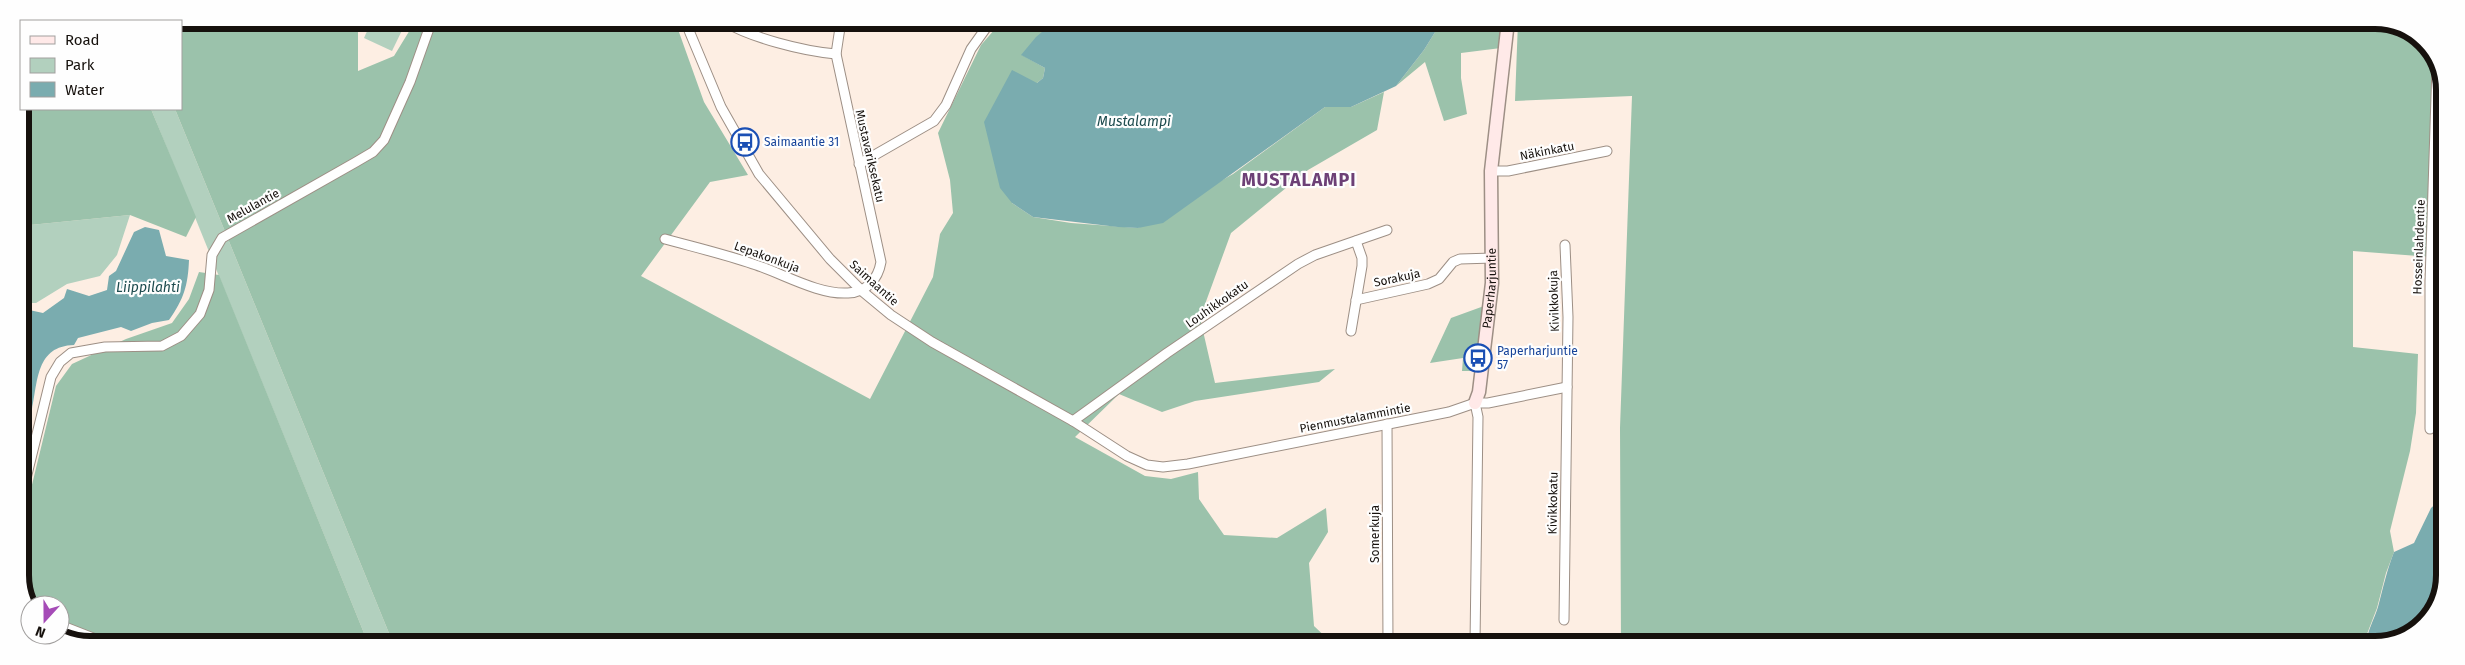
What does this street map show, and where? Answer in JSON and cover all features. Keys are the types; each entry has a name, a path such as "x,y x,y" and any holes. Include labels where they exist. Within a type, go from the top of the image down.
{"street":[{"name":"Melulantie","path":"29,466 51,377 60,362 71,353 105,348 162,346 181,336 200,314 209,290 212,255 222,238 373,152 384,140 410,82 429,29"},
{"name":"Saimaantie","path":"688,29 721,107 759,174 830,259 862,291 891,315 932,342 1073,421 1127,456 1147,465"},
{"path":"740,29 767,38 836,54"},
{"name":"Mustavariksekatu","path":"841,29 836,54 881,262 879,273 862,291"},
{"path":"859,164 934,121 946,105 971,49 985,29"},
{"name":"Paperharjuntie","path":"1475,636 1478,417 1475,403 1479,392 1485,345 1493,258 1491,171 1507,29"},
{"name":"Hosseinlahdentie","path":"2430,429 2430,292 2436,98"},
{"name":"Näkinkatu","path":"1491,171 1508,171 1607,151"},
{"name":"Louhikkokatu","path":"1073,421 1174,348 1298,264 1315,255 1387,230"},
{"name":"Lepakonkuja","path":"664,239 755,264 794,280 831,292 848,294 862,291"},
{"path":"1351,331 1362,258 1356,241"},
{"name":"Kivikkokuja","path":"1565,245 1568,317 1567,387"},
{"name":"Sorakuja","path":"1356,300 1428,284 1439,279 1453,262 1460,259 1493,258"},
{"name":"Pienmustalammintie","path":"1147,465 1163,467 1188,464 1462,409 1475,403 1488,403 1567,387"},
{"name":"Kivikkokatu","path":"1564,620 1567,387"},
{"name":"Somerkuja","path":"1387,424 1388,636"},
{"path":"70,629 88,636"}],"green space":[{"path":"182,29 358,29 358,71 394,56 410,29 678,29 704,102 748,175 710,182 641,276 870,399 933,277 940,234 953,213 950,180 938,133 981,45 995,29 1045,29 1022,55 1045,68 1043,78 1037,83 1012,203 1033,217 1071,223 1138,228 1233,174 1325,107 1351,107 1384,92 1377,130 1308,170 1231,233 1200,318 1215,383 1335,369 1319,382 1195,401 1162,412 1119,394 1075,437 1145,476 1171,479 1198,472 1199,499 1224,535 1277,538 1326,508 1328,532 1309,563 1314,626 1325,636 390,636 175,110 182,110"},
{"path":"368,29 403,29 392,51 364,38"},
{"path":"1437,29 1502,29 1501,48 1461,53 1461,78 1467,114 1444,121 1425,62 1396,86 1424,50"},
{"path":"1518,29 2383,29 2399,33 2409,39 2428,59 2432,66 2436,86 2436,257 2353,251 2353,347 2418,354 2416,413 2410,451 2390,531 2394,552 2367,636 1621,636 1620,428 1632,96 1515,101"},
{"path":"29,110 151,110 196,217 186,237 130,215 29,225"},
{"path":"151,110 175,110 390,636 365,636"},
{"path":"130,215 117,255 100,276 67,284 36,303 29,303 29,225"},
{"path":"199,272 219,275 365,636 82,636 70,633 70,595 32,595 29,579 29,497 56,386 72,364 126,339 172,323 189,299"},
{"path":"1484,306 1475,371 1462,371 1463,358 1430,363 1451,318"}],"water":[{"name":"Mustalampi","path":"1046,29 1437,29 1424,50 1396,86 1351,107 1325,107 1163,223 1138,228 1033,217 1012,203 1000,188 984,122 1012,70 1037,83 1043,78 1045,68 1021,55"},
{"name":"Liippilahti","path":"145,227 159,230 166,256 189,260 188,277 182,298 169,320 152,323 131,331 121,327 78,338 74,345 52,351 41,367 29,423 29,310 43,313 64,298 67,289 89,296 107,290 109,276 116,271 134,232"},
{"path":"2436,504 2436,583 2432,599 2418,618 2402,630 2387,635 2368,636 2394,552 2414,543 2431,508"}],"place":[{"name":"Saimaantie 31","path":"745,142"},
{"name":"Paperharjuntie 57","path":"1478,358"}],"district":[{"name":"MUSTALAMPI","path":"1299,180"}]}
